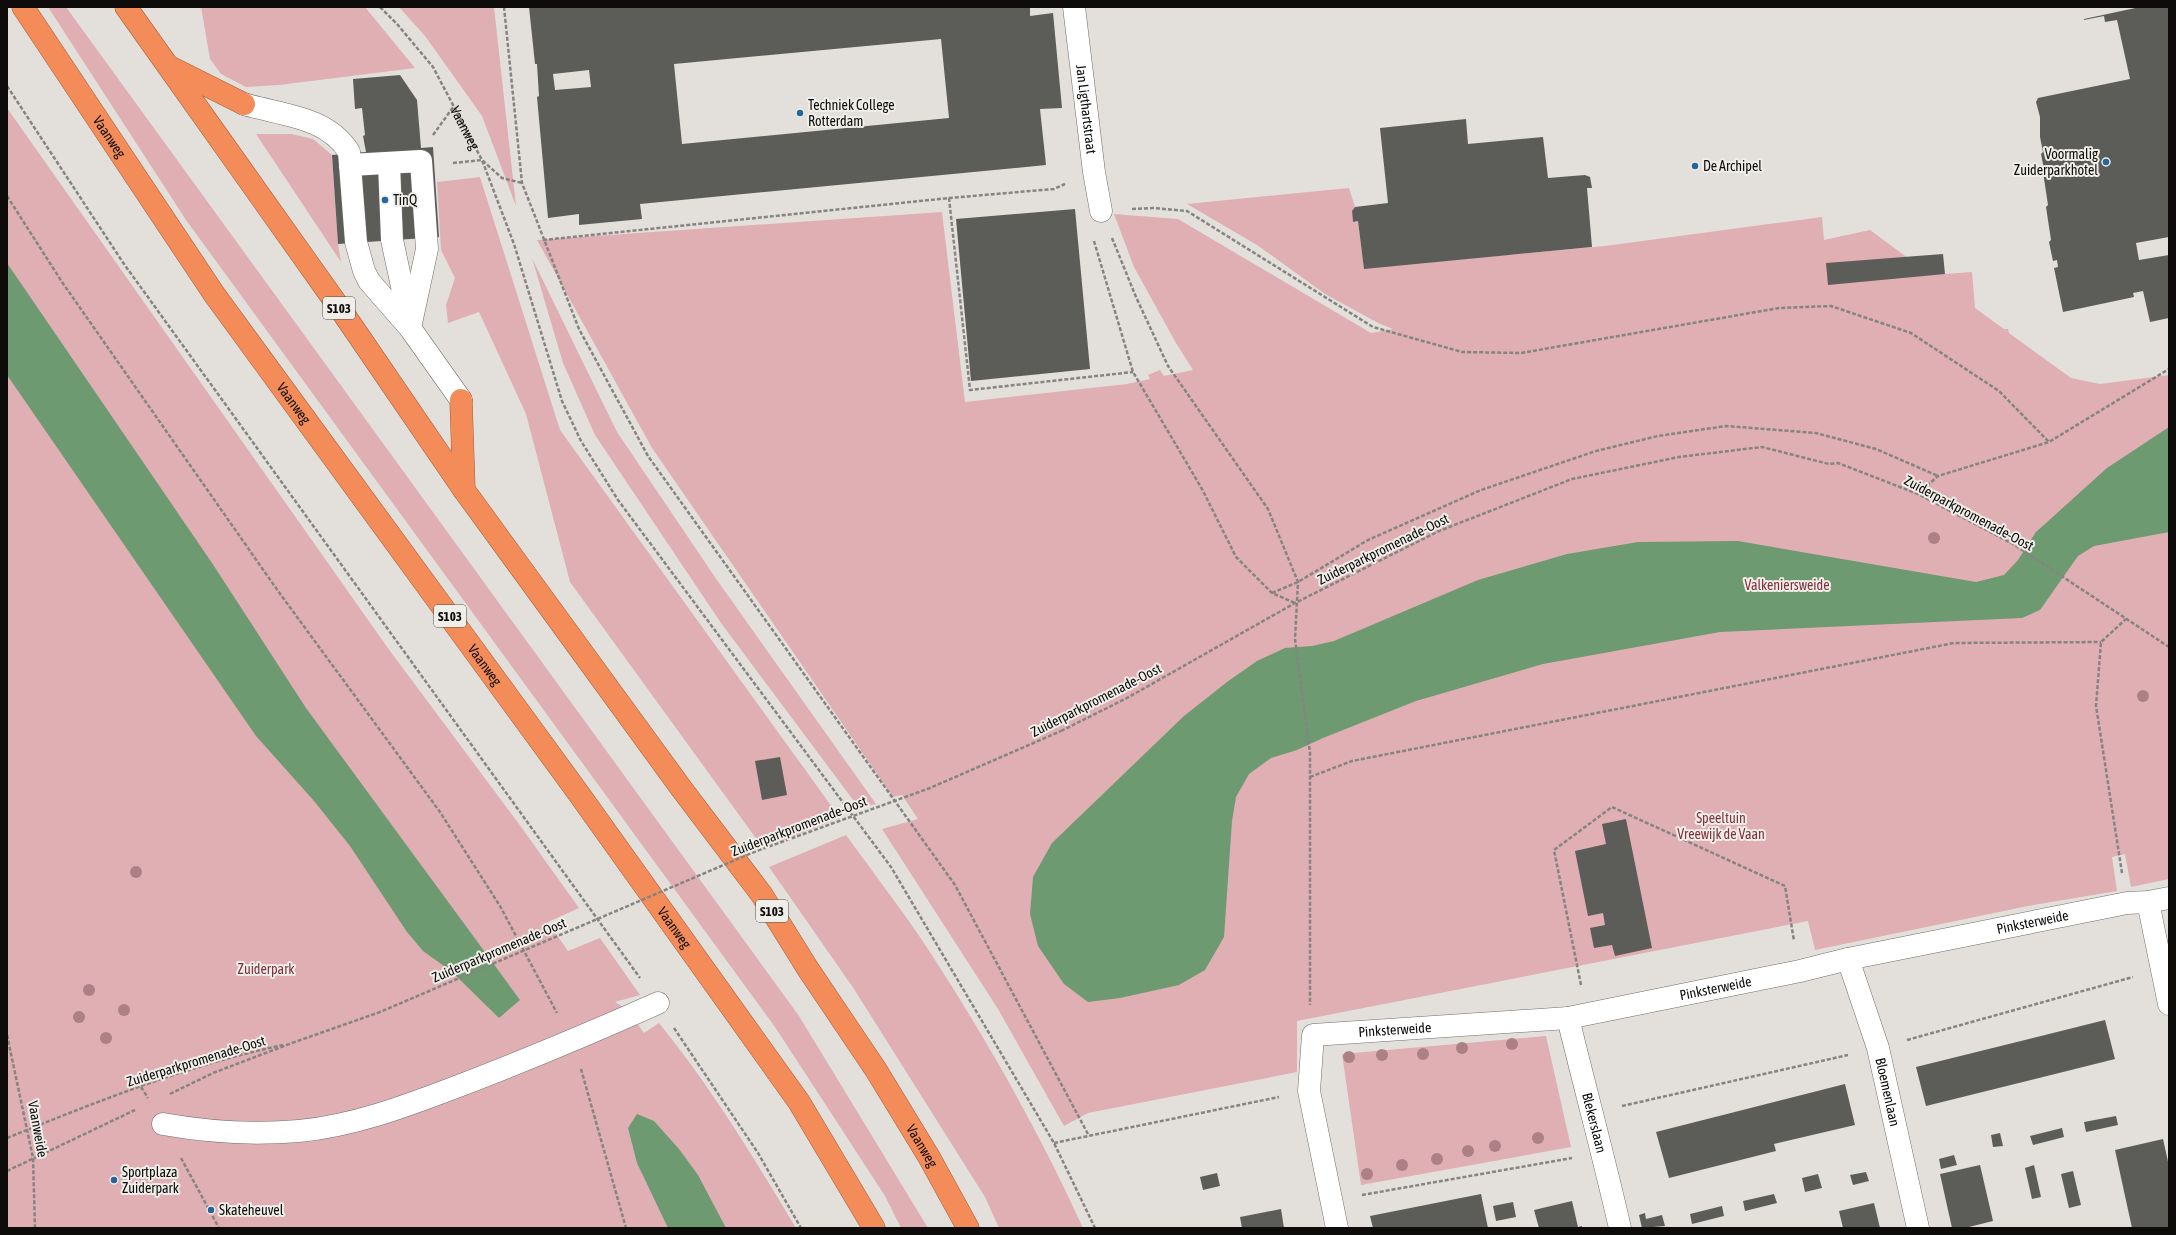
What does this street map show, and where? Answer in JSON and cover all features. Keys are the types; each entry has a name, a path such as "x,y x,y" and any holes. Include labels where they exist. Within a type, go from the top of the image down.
{"highway":[{"name":"Vaanweg","path":"23,7 214,294 579,794 799,1102 874,1228"},
{"name":"Vaanweg","path":"126,7 341,310 464,490 681,788 762,895 808,969 876,1070 929,1157 968,1228"},
{"path":"168,66 244,104"},
{"path":"461,400 464,490"}],"street":[{"name":"Jan Ligthartstraat","path":"1074,7 1094,172 1101,211"},
{"path":"244,104 291,114 326,130 345,146 349,152 356,242 364,271 369,281 410,328 461,400"},
{"path":"350,165 421,161 427,249 410,328"},
{"path":"389,163 392,240 410,328"},
{"name":"Pinksterweide","path":"1313,1035 1577,1016 1800,971 1848,959 2169,898"},
{"path":"2137,903 2169,1004"},
{"name":"Bloemenlaan","path":"1848,959 1878,1048 1918,1228"},
{"path":"163,1124 217,1131 300,1131 373,1116 409,1105 572,1042 658,1003"},
{"name":"Blekerslaan","path":"1577,1016 1590,1113 1603,1153 1620,1228"},
{"path":"1313,1035 1309,1091 1337,1228"}],"path":[{"name":"Vaanweg","path":"380,7 397,24 433,67 482,160 514,244 562,401 582,441 618,500 891,867 1054,1143 1095,1228"},
{"path":"504,7 522,183 579,329 648,456 955,885 1089,1136"},
{"path":"7,86 124,264 658,1003 758,1153 801,1228"},
{"path":"454,106 432,136 421,161 436,165 482,160 502,178 522,183"},
{"path":"543,240 949,198 1054,189 1094,172"},
{"path":"7,196 62,282 278,591 440,812 508,919 531,960 572,1042 626,1228"},
{"path":"949,198 970,390 1133,372"},
{"path":"1295,603 1272,593 1236,557 1202,489 1133,372 1087,217 1101,211 1153,208 1187,211 1373,327 1462,352 1521,353 1779,308 1831,306 1911,333 1999,391 2049,442"},
{"path":"1101,211 1136,297 1168,366 1268,509 1298,582 1295,603 1295,639 1310,753 1310,1016 1313,1035"},
{"path":"1918,494 1938,476 2049,442 2169,369"},
{"name":"Zuiderparkpromenade-Oost","path":"1272,593 1298,582 1368,540 1481,490 1596,452 1658,436 1726,426 1816,433 1876,449 1938,476"},
{"name":"Zuiderparkpromenade-Oost","path":"7,1138 174,1075 247,1053 292,1043 380,1012 754,852 930,788 1061,731 1127,698 1295,603 1439,532 1572,479 1679,457 1762,447 1829,464 1838,463 1918,494 2013,544 2169,647"},
{"path":"1310,777 1352,761 1954,643 2101,642 2126,619"},
{"path":"2101,642 2096,706 2137,903"},
{"path":"1577,1016 1578,966 1554,850 1612,807 1785,886 1800,971"},
{"name":"Vaanweide","path":"7,1035 28,1130 35,1172 35,1228"},
{"path":"1054,1143 1309,1091"},
{"path":"1332,1201 1603,1153"}],"green space":[{"path":"48,7 66,7 799,1016 928,1228 901,1228 885,1196 775,1027 186,220"},
{"path":"201,7 365,7 415,68 279,85 246,87 221,74 210,59"},
{"path":"399,7 494,7 516,206 482,116 425,36"},
{"name":"Zuiderpark","path":"7,108 390,651 519,824 579,908 548,922 568,951 600,938 640,995 615,1002 628,1010 644,1033 659,1023 714,1098 748,1149 796,1228 7,1228"},
{"path":"256,134 292,134 313,139 332,155 338,244 341,262"},
{"path":"480,177 560,430 840,818 763,848 570,582 526,414 479,312 448,323 446,305 455,278 441,250 437,182"},
{"name":"Valkeniersweide","path":"1349,188 1355,207 1352,211 1353,222 1358,221 1364,268 1605,246 1822,217 1824,240 1870,230 1931,275 1972,272 1975,308 2004,329 2008,329 2009,333 2071,378 2100,384 2169,375 2169,879 2131,887 2125,854 2112,857 2117,891 2028,906 1815,950 1808,921 1297,1021 1297,1072 1088,1113 1064,1126 998,1009 882,829 918,819 902,795 893,797 652,448 537,240 942,212 965,402 1127,384 1150,379 1148,375 1160,370 1164,376 1193,370 1176,343 1134,267 1114,214 1178,219 1371,333 1393,329 1380,324 1325,294 1257,245 1187,204"},
{"path":"532,258 617,432 717,580 876,804 859,808 721,623 595,435 563,363"},
{"path":"846,835 915,929 946,977 1009,1082 1066,1191 1083,1228 999,1228 985,1197 854,989 769,867"},
{"path":"1546,1036 1571,1147 1361,1185 1342,1054"}],"shaded area":[{"path":"7,263 212,563 306,708 520,1000 499,1018 451,971 423,951 407,932 350,846 314,801 256,736 7,375"},
{"path":"2169,427 2169,532 2094,546 2078,556 2040,610 2022,618 1720,632 1543,664 1416,701 1297,750 1271,758 1249,774 1236,797 1232,821 1224,937 1205,970 1179,985 1120,998 1088,1002 1064,984 1038,946 1030,914 1033,877 1052,843 1184,716 1227,682 1257,661 1285,648 1312,646 1334,641 1478,580 1567,554 1638,542 1738,541 1976,582 2004,575 2018,560 2036,532 2107,468"},
{"path":"637,1114 654,1121 679,1149 698,1175 726,1228 668,1228 637,1163 628,1128"}],"building":[{"path":"529,7 1030,7 1030,16 1053,13 1062,108 1040,109 1046,165 640,204 642,219 579,225 579,214 548,218 537,97 539,96 537,64 535,64","holes":["941,39 949,118 682,144 674,64","589,70 591,87 555,90 553,74"]},
{"name":"Voormalig Zuiderparkhotel","path":"2140,7 2169,7 2169,237 2136,243 2139,260 2169,255 2169,318 2150,322 2143,291 2133,293 2134,297 2063,312 2054,268 2058,267 2057,260 2053,261 2049,242 2051,240 2046,207 2048,205 2043,172 2044,169 2041,154 2043,152 2040,137 2040,117 2036,102 2038,98 2130,79 2117,20 2105,22 2104,16 2084,19"},
{"path":"400,75 417,100 421,148 433,147 439,237 338,244 332,155 366,152 363,136 365,135 362,108 355,109 353,79"},
{"path":"1466,119 1468,144 1543,137 1548,178 1585,175 1590,177 1592,188 1587,188 1592,247 1364,269 1358,221 1353,222 1352,211 1355,207 1388,203 1380,128"},
{"path":"1075,209 1090,369 971,381 956,219"},
{"path":"1943,254 1945,274 1828,285 1826,263"},
{"path":"780,757 787,795 762,800 755,761"},
{"path":"1626,819 1652,948 1615,956 1612,945 1594,948 1590,928 1605,925 1603,913 1588,916 1575,851 1606,844 1602,824"},
{"path":"2105,1020 2115,1059 1926,1106 1916,1067"},
{"path":"1845,1084 1855,1125 1774,1144 1776,1151 1669,1178 1656,1132"},
{"path":"2116,1116 2118,1125 2086,1132 2084,1122"},
{"path":"2062,1128 2064,1137 2033,1145 2030,1136"},
{"path":"2000,1133 2003,1146 1993,1147 1991,1135"},
{"path":"2163,1139 2169,1166 2169,1228 2132,1228 2115,1150"},
{"path":"1954,1155 1957,1165 1941,1169 1939,1159"},
{"path":"1980,1165 1993,1221 1965,1228 1952,1228 1940,1174"},
{"path":"2034,1165 2041,1197 2032,1199 2025,1168"},
{"path":"2073,1171 2081,1205 2069,1208 2061,1174"},
{"path":"1866,1172 1869,1181 1853,1185 1850,1175"},
{"path":"1217,1173 1220,1186 1203,1190 1200,1177"},
{"path":"1818,1174 1822,1188 1805,1192 1802,1178"},
{"path":"1481,1194 1488,1228 1373,1228 1370,1216"},
{"path":"1774,1194 1777,1203 1745,1211 1743,1201"},
{"path":"1572,1201 1578,1227 1582,1226 1582,1228 1539,1228 1534,1210"},
{"path":"1513,1202 1516,1217 1496,1221 1493,1206"},
{"path":"1874,1203 1880,1228 1843,1228 1839,1211"},
{"path":"1722,1206 1724,1216 1692,1224 1690,1214"},
{"path":"1281,1209 1284,1228 1242,1228 1240,1217"},
{"path":"1645,1213 1646,1219 1662,1215 1665,1226 1642,1228 1639,1215"}],"place":[{"name":"Techniek College Rotterdam","path":"800,113"},
{"name":"Voormalig Zuiderparkhotel","path":"2106,162"},
{"name":"De Archipel","path":"1695,166"},
{"name":"TinQ","path":"385,200"},
{"name":"Sportplaza Zuiderpark","path":"114,1180"},
{"name":"Skateheuvel","path":"211,1210"}],"park label":[{"name":"Speeltuin Vreewijk de Vaan","path":"1721,826"}]}
